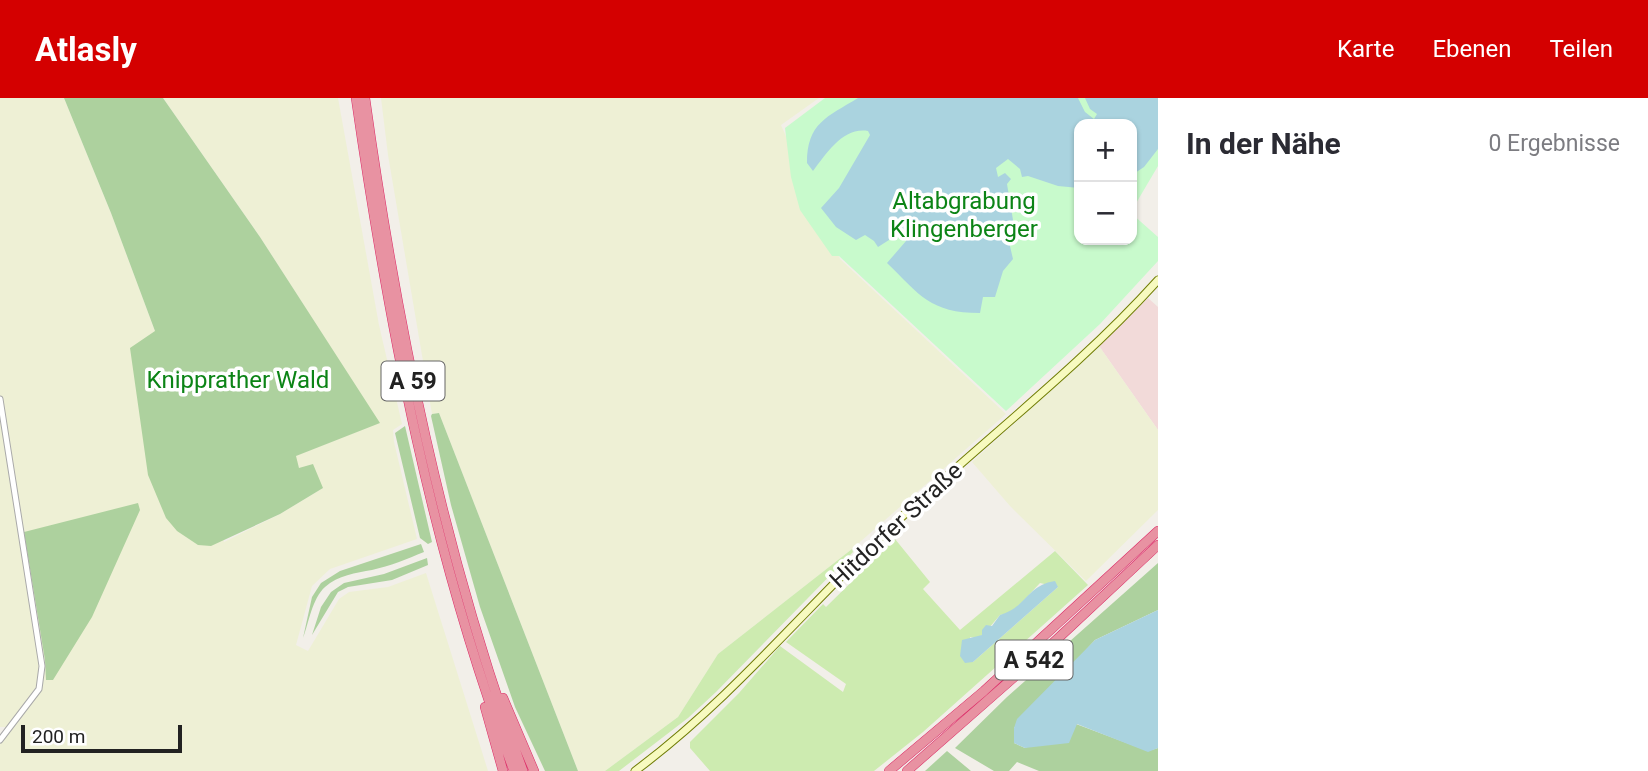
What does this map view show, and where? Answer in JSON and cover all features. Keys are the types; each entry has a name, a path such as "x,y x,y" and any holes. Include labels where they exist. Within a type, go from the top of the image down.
{"highway":[{"name":"A 59","path":"356,98 389,310 405,391 461,614 514,771"},
{"name":"A 59","path":"365,98 414,389 453,552 523,771"},
{"name":"A 542","path":"889,771 984,691 1158,531"},
{"name":"A 542","path":"907,771 1053,643 1158,545"},
{"path":"461,614 463,635 503,771"},
{"path":"485,658 534,771"}],"main road":[{"name":"Hitdorfer Straße","path":"635,771 720,701 851,565 1102,337 1158,280"}],"street":[{"path":"0,399 42,666 39,689 0,740"}],"shaded area":[{"path":"1148,298 1158,307 1158,430 1099,346"}],"green space":[{"path":"0,98 64,98 155,331 224,542 280,514 323,488 299,468 295,456 379,423 260,237 163,98 338,98 379,325 402,424 393,430 394,442 417,539 330,569 312,586 296,645 308,651 339,599 349,592 388,587 426,573 488,771 0,771 0,744 9,732 5,727 0,727"},
{"name":"Knipprather Wald","path":"64,98 163,98 260,237 380,423 296,456 299,468 313,464 323,488 280,514 211,546 198,545 177,531 166,518 148,475 130,348 155,331"},
{"path":"381,98 819,98 781,125 840,259 1006,414 852,549 718,654 678,717 605,771 578,771 439,413 432,414 388,155"},
{"name":"Altabgrabung Klingenberger","path":"825,98 1158,98 1158,166 1137,202 1137,119 1074,119 1074,245 1137,245 1137,218 1158,237 1158,261 1100,324 1006,411 839,256 832,256 800,210 791,177 785,128"},
{"path":"1099,346 1158,430 1158,510 1086,581 1010,506 972,462"},
{"path":"439,413 578,771 545,771 515,707 480,607 451,505 431,416"},
{"path":"405,426 432,542 428,544 420,538 395,433"},
{"path":"138,503 140,510 92,617 53,680 46,680 24,532"},
{"path":"895,539 930,582 923,589 960,630 1055,551 1088,585 923,732 874,771 710,771 690,748 690,742 739,693 780,646 843,692 846,684 786,642 823,604 826,607","holes":["1040,583 1058,587 973,662 970,637 983,635 1000,615 1013,612"]},
{"path":"421,544 424,552 372,570 341,577 330,583 314,604 303,638 312,597 321,583 340,571"},
{"path":"852,549 853,552 688,718 619,771 605,771 678,717 718,654"},
{"path":"427,558 428,565 392,580 348,587 338,592 312,635 321,607 331,592 344,583 384,574"},
{"path":"1158,563 1158,610 1095,640 1014,728 1014,743 1025,748 1076,724 1148,751 1158,748 1158,771 1039,771 1017,762 1009,771 994,771 955,748 1007,697"},
{"path":"947,751 971,771 925,771"}],"water":[{"name":"Altabgrabung Klingenberger","path":"858,98 1078,98 1085,112 1094,119 1074,119 1074,188 1058,186 1028,176 1022,177 1020,169 1008,159 996,168 998,177 1005,173 1011,179 1007,184 1014,226 1009,242 1013,259 1003,271 995,297 983,297 980,313 937,306 918,293 887,263 906,241 905,234 895,231 889,240 878,247 865,235 856,240 836,227 821,208 839,188 870,135 868,131 859,131 843,137 813,171 807,163 811,139 821,123"},
{"name":"Altabgrabung Klingenberger","path":"1085,98 1158,98 1158,149 1137,172 1137,119 1094,119 1097,114 1090,109"},
{"path":"1055,581 1058,587 973,662 965,663 960,656 962,640 982,635 986,625 992,626 1000,615 1016,607 1038,587"},
{"path":"1158,610 1158,748 1148,752 1077,724 1069,743 1025,748 1014,743 1017,719 1095,640"}]}
